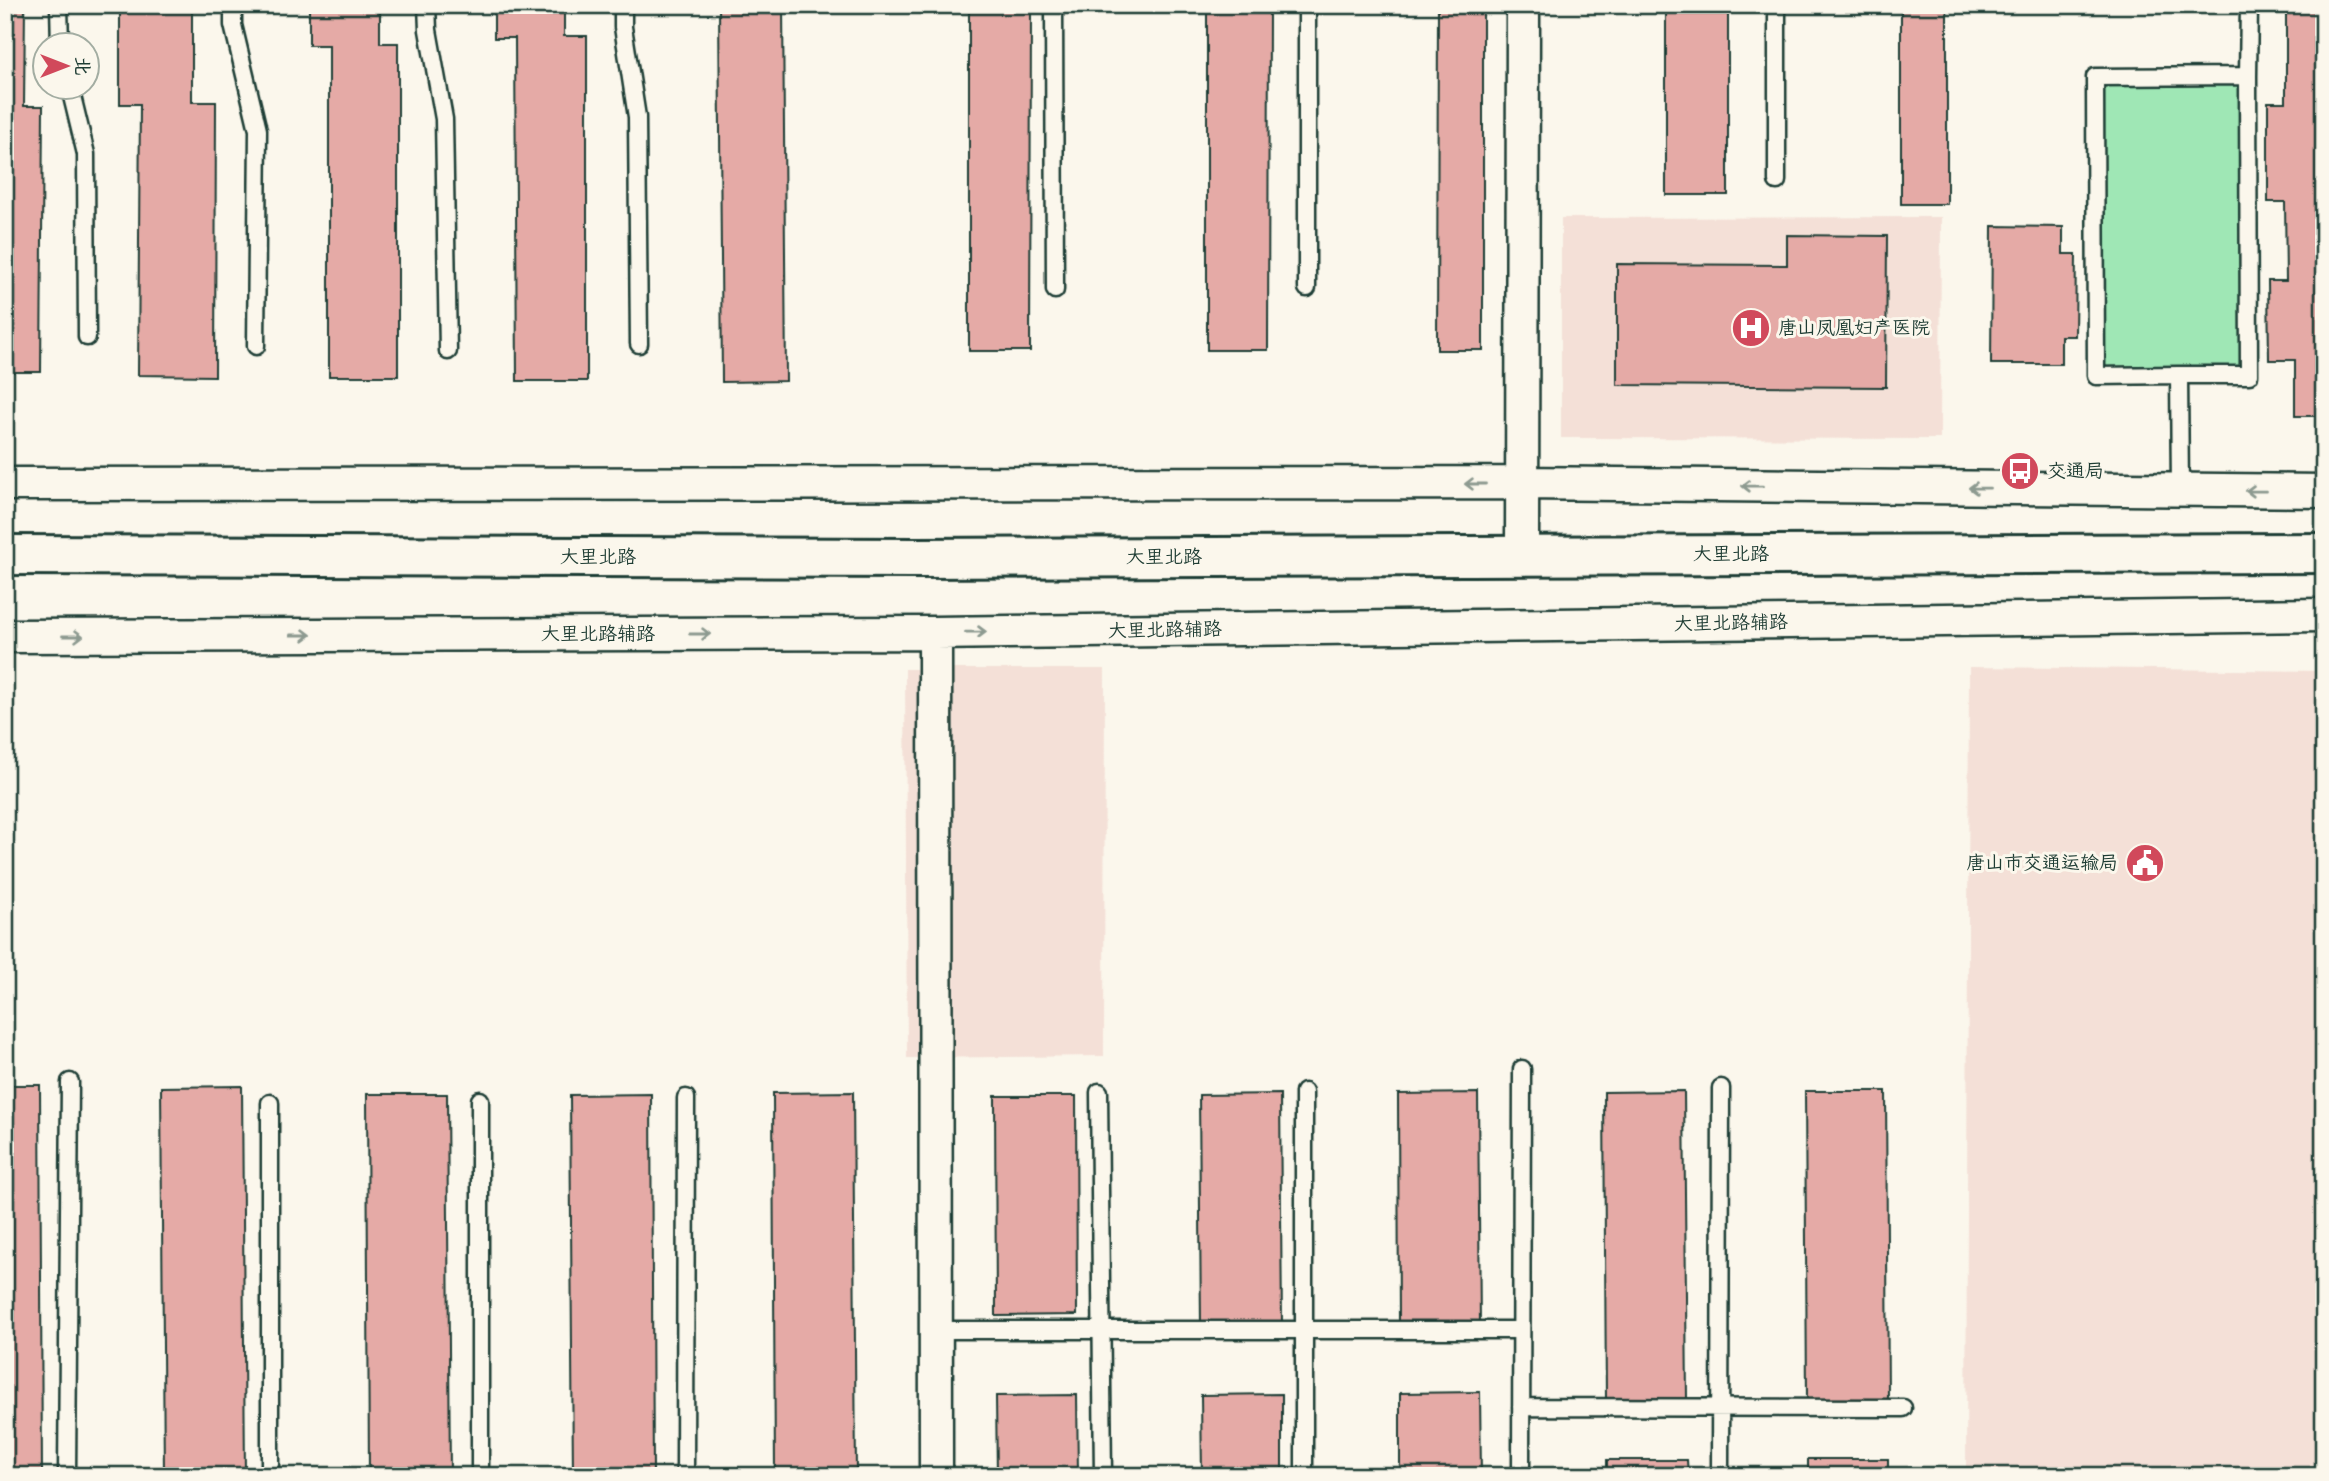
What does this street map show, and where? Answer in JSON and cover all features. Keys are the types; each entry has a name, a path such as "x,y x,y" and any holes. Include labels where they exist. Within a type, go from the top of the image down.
{"main road":[{"name":"大里北路","path":"5,555 903,558 2324,553"}],"street":[{"path":"1522,555 1520,484 1523,5"},
{"path":"5,484 1520,484 2324,491"},
{"name":"大里北路辅路","path":"5,636 935,633 2324,615"},
{"path":"935,633 936,1476"}],"lane":[{"path":"59,5 60,32"},
{"path":"233,5 233,25 258,130 256,346"},
{"path":"427,5 428,30 444,119 448,351"},
{"path":"623,5 623,27 637,117 639,344"},
{"path":"1054,5 1055,290"},
{"path":"1307,5 1307,288"},
{"path":"1777,5 1777,181"},
{"path":"2248,76 2095,77 2096,376 2249,375 2249,5"},
{"path":"74,102 86,154 87,337"},
{"path":"2179,375 2180,490"},
{"path":"1521,1476 1522,1069"},
{"path":"67,1476 70,1082"},
{"path":"1720,1476 1721,1088"},
{"path":"1099,1092 1103,1476"},
{"path":"1304,1092 1304,1476"},
{"path":"685,1476 686,1098"},
{"path":"480,1100 480,1476"},
{"path":"270,1103 270,1476"},
{"path":"936,1330 1520,1330"},
{"path":"1521,1407 1903,1408"}],"shaded area":[{"name":"唐山凤凰妇产医院","path":"1941,217 1940,439 1561,438 1561,218"},
{"path":"1969,667 2324,671 2324,1476 1966,1476"},
{"path":"905,669 1105,669 1104,1056 907,1058"}],"green space":[{"path":"2240,84 2241,367 2103,367 2103,85"}],"building":[{"path":"5,5 25,5 24,106 43,106 41,372 5,372"},
{"path":"120,5 192,5 192,102 216,102 215,376 138,375 140,104 120,104"},
{"path":"309,5 380,5 380,43 398,43 398,376 329,376 329,45 309,45"},
{"path":"494,5 564,5 564,36 587,36 587,381 517,381 515,38 494,38"},
{"path":"719,5 783,5 786,381 722,382"},
{"path":"969,5 1031,5 1030,351 969,351"},
{"path":"1207,5 1269,5 1268,350 1207,350"},
{"path":"1438,5 1483,5 1483,350 1437,350"},
{"path":"1666,5 1728,5 1728,195 1666,195"},
{"path":"1901,5 1947,5 1947,204 1901,204"},
{"path":"2268,5 2324,5 2324,416 2295,416 2295,360 2269,360 2268,281 2286,281 2285,202 2268,202 2268,102 2286,102 2286,7"},
{"path":"1992,226 2063,227 2063,254 2076,254 2075,336 2061,336 2061,364 1991,364"},
{"path":"1787,235 1887,236 1886,387 1617,385 1617,264 1787,265"},
{"path":"5,1085 40,1085 42,1476 5,1476"},
{"path":"242,1086 245,1476 164,1476 161,1087"},
{"path":"1684,1091 1687,1400 1606,1401 1604,1092"},
{"path":"1805,1091 1886,1091 1888,1400 1807,1400"},
{"path":"853,1092 856,1476 775,1476 773,1093"},
{"path":"1478,1093 1480,1326 1399,1327 1398,1094"},
{"path":"367,1094 447,1094 450,1476 369,1476"},
{"path":"651,1094 653,1476 573,1476 570,1095"},
{"path":"1280,1094 1282,1327 1201,1328 1199,1095"},
{"path":"995,1096 1076,1096 1077,1315 996,1316"},
{"path":"1480,1392 1481,1476 1400,1476 1400,1393"},
{"path":"1282,1394 1282,1476 1202,1476 1201,1395"},
{"path":"1077,1395 1078,1476 997,1476 996,1396"},
{"path":"1808,1459 1888,1459 1888,1476 1808,1476"},
{"path":"1607,1460 1687,1460 1688,1476 1607,1476"}],"place":[{"name":"唐山凤凰妇产医院","path":"1751,328"},
{"name":"交通局","path":"2020,471"},
{"name":"唐山市交通运输局","path":"2145,863"}]}
